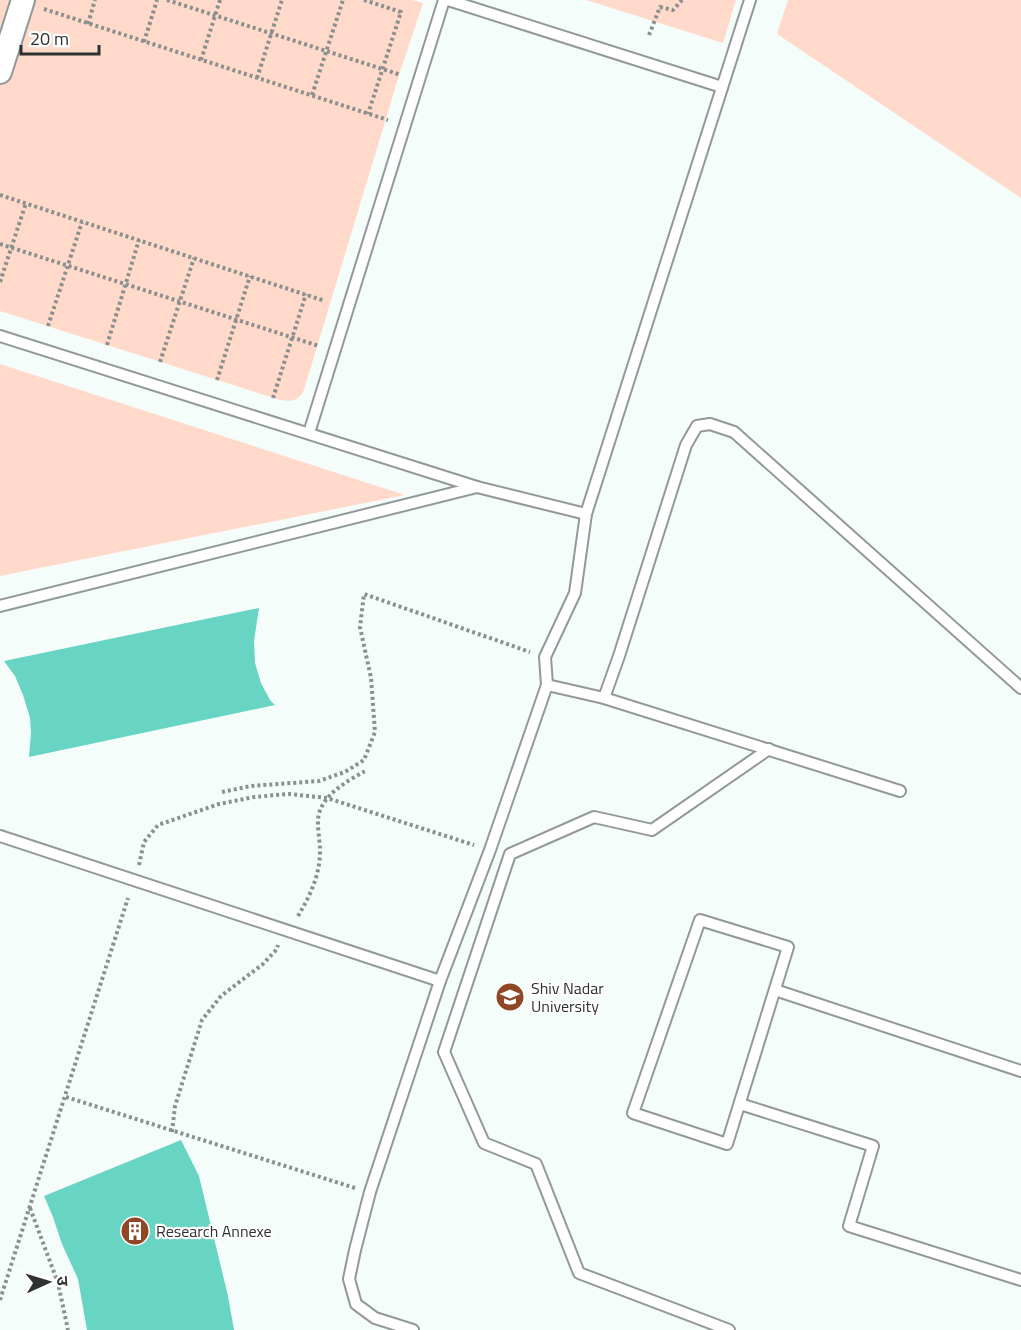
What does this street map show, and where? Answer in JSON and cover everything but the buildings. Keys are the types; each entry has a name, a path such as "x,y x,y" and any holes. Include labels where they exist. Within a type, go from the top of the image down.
{"street":[{"path":"0,72 22,1"}],"lane":[{"path":"309,433 446,0 722,87"},
{"path":"413,1330 400,1328 375,1318 356,1304 349,1279 370,1192 440,981 490,850 547,685 545,657 575,593 586,513 750,0"},
{"path":"0,336 477,487 586,513"},
{"path":"604,698 686,445 697,426 710,423 734,432 1021,688"},
{"path":"0,606 477,487"},
{"path":"547,685 604,698 900,791"},
{"path":"729,1330 579,1273 536,1164 484,1143 444,1052 510,854 594,817 652,830 769,749"},
{"path":"0,836 440,981"},
{"path":"700,920 788,947 775,990 727,1144 633,1113 700,920"},
{"path":"775,990 1021,1071"},
{"path":"740,1104 873,1146 849,1226 1021,1280"}],"path":[{"path":"88,24 95,0"},
{"path":"144,42 157,0"},
{"path":"167,0 419,81"},
{"path":"201,60 220,0"},
{"path":"257,78 282,0"},
{"path":"312,95 343,0"},
{"path":"364,0 401,12 368,114"},
{"path":"649,35 662,0"},
{"path":"660,7 673,9 682,0"},
{"path":"22,1 389,120"},
{"path":"0,195 325,301"},
{"path":"0,282 26,203"},
{"path":"48,326 82,222"},
{"path":"107,345 139,240"},
{"path":"0,244 334,351"},
{"path":"160,362 194,258"},
{"path":"217,380 250,276"},
{"path":"273,398 306,294"},
{"path":"222,792 251,786 319,781 345,772 364,760 375,732 371,678 360,627 364,594 545,657"},
{"path":"172,1132 175,1106 202,1020 221,996 263,964 277,949 283,928 296,920 316,881 320,852 317,820 327,798 343,783 365,771"},
{"path":"0,1300 134,881 144,842 158,825 219,804 254,797 289,794 327,798 490,850"},
{"path":"66,1097 370,1192"},
{"path":"30,1207 58,1282 68,1330"}],"shaded area":[{"path":"0,0 412,0 423,3 304,390 297,399 280,400 0,311"},
{"path":"586,0 736,0 723,43"},
{"path":"788,0 1021,0 1021,198 777,34"},
{"path":"0,364 405,495 0,576"}],"place":[{"name":"Shiv Nadar University","path":"510,997"},
{"name":"Research Annexe","path":"135,1231"}]}
